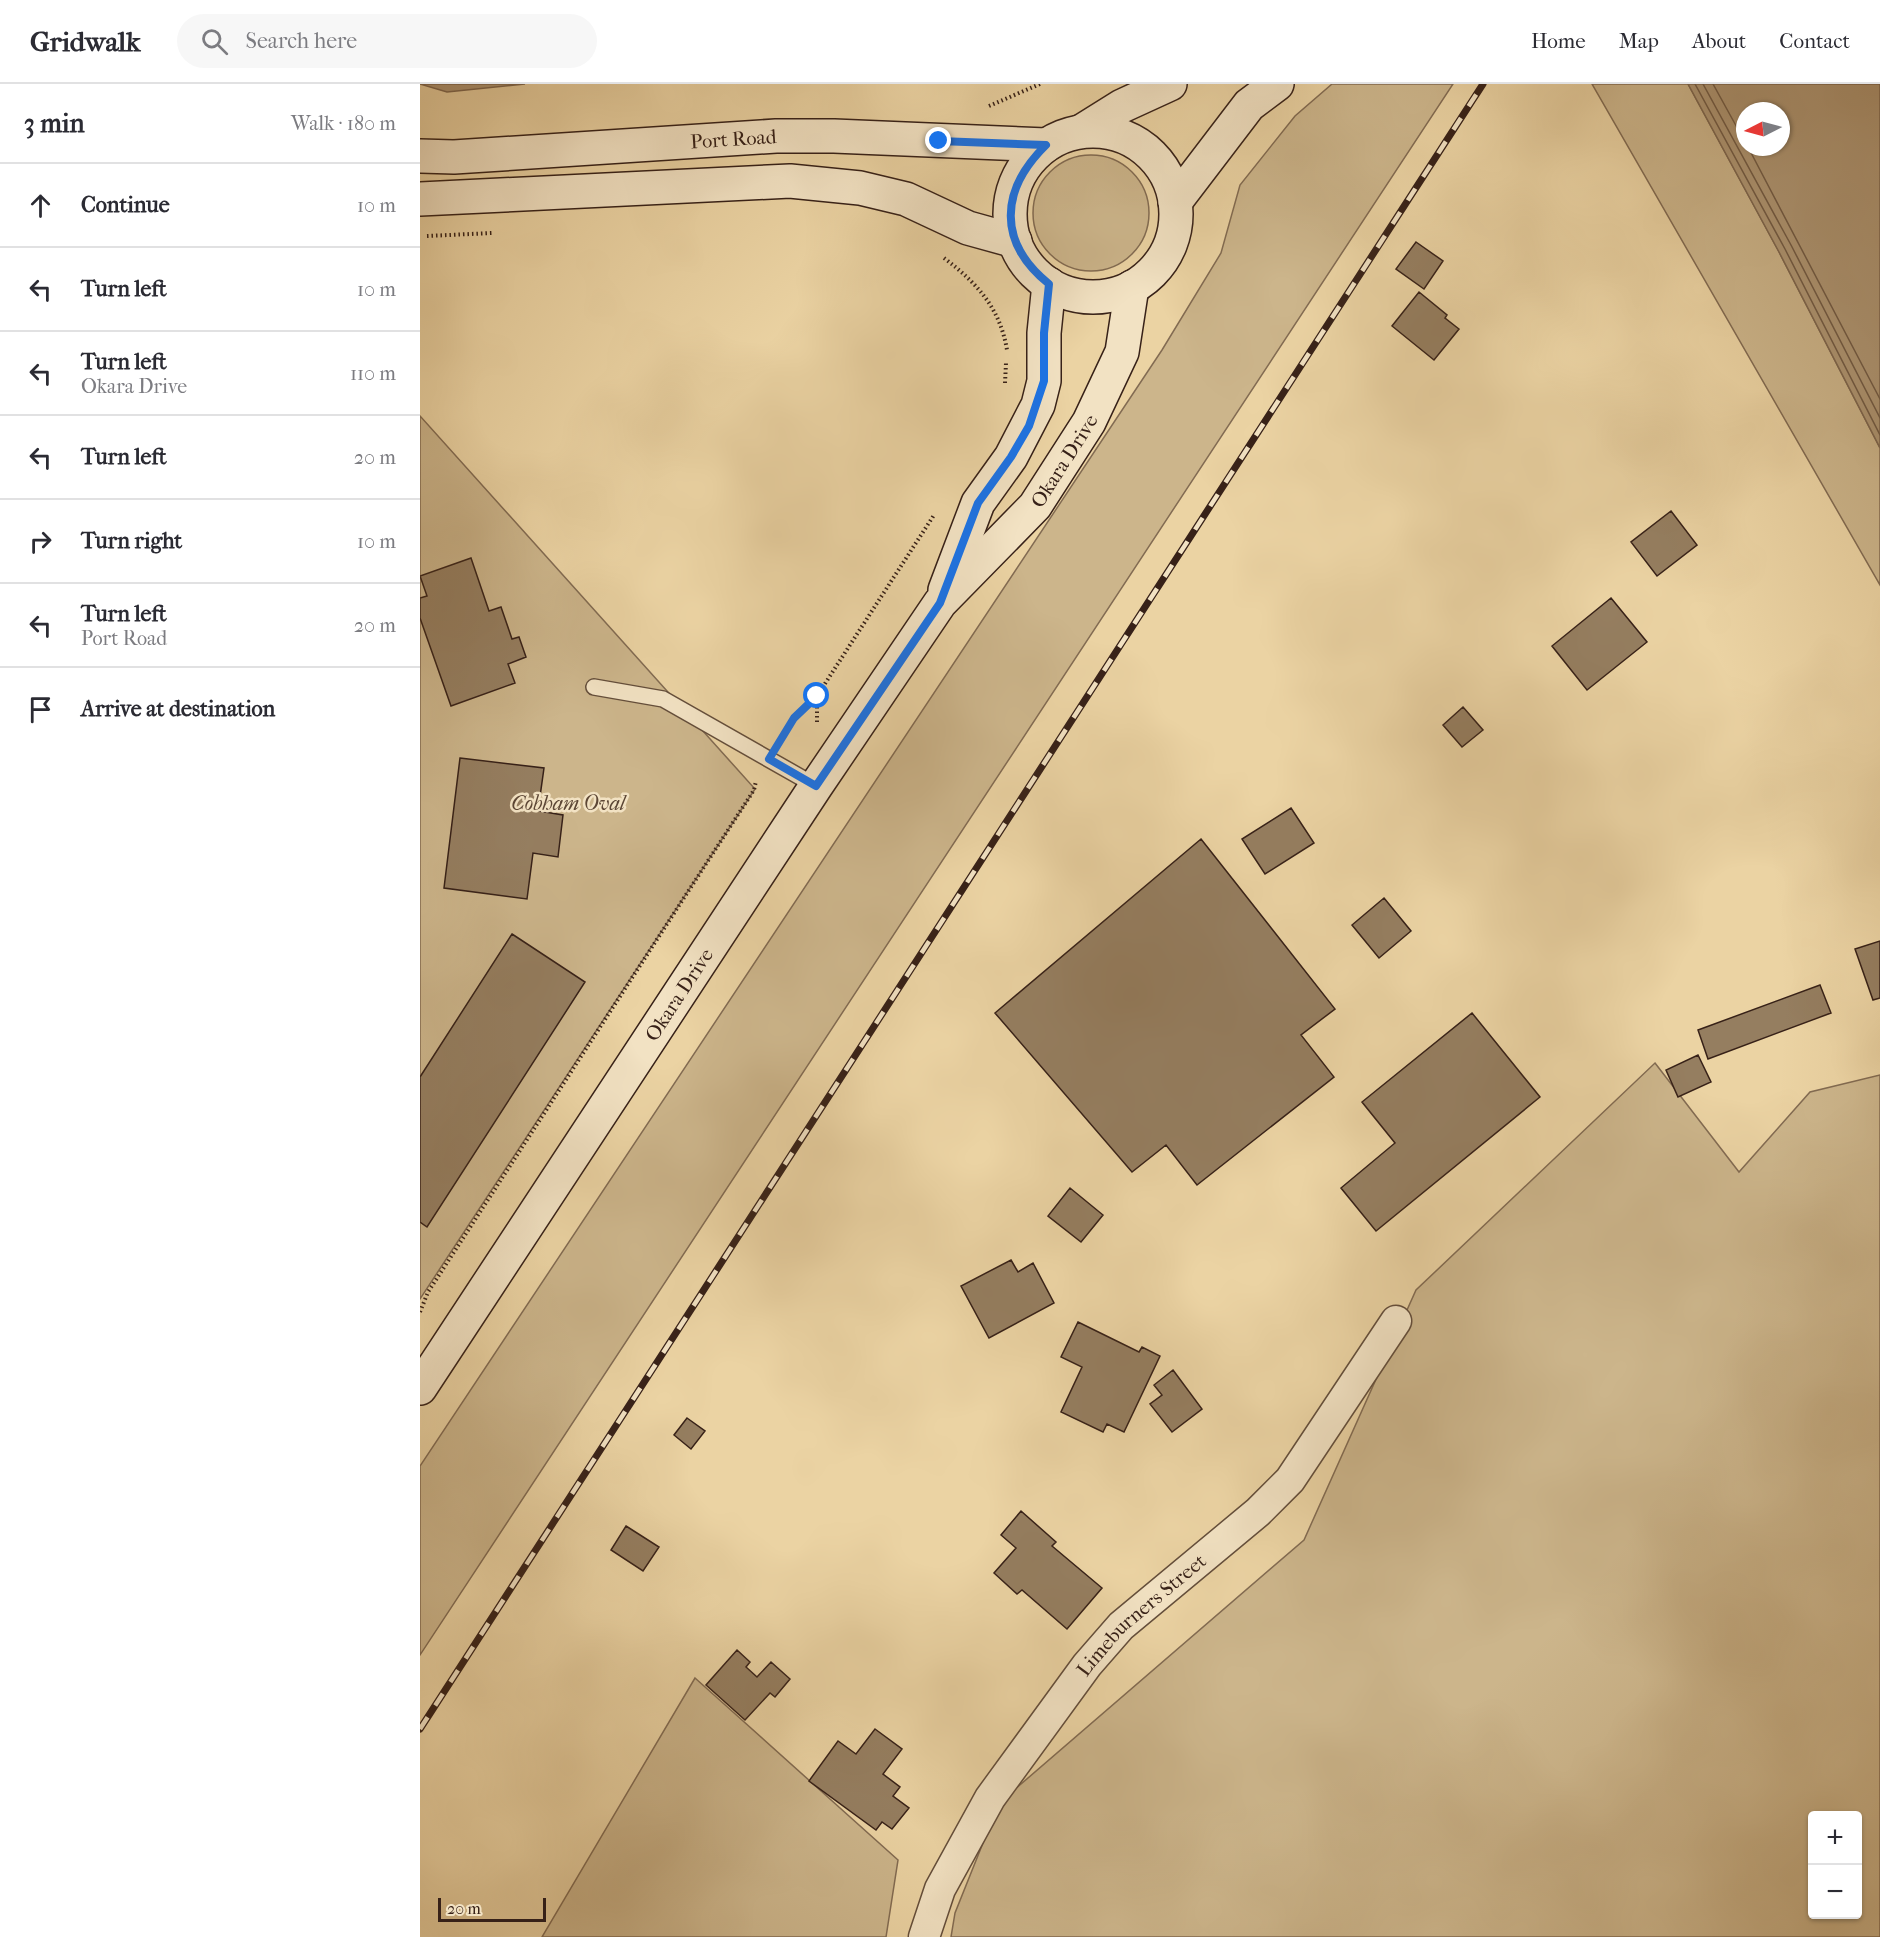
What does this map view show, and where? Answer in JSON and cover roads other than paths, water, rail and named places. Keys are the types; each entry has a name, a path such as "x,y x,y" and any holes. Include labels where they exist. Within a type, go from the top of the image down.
{"main road":[{"path":"1082,131 1122,106 1170,84"},
{"path":"1176,202 1249,105 1277,84"},
{"path":"1082,131 1103,131 1124,137 1143,147 1159,162 1170,181 1176,202 1176,223 1171,242 1149,276 1132,287 1112,295 1091,297 1069,294 1049,284 1029,265 1015,241 1011,214 1015,188 1027,164 1046,145 1063,136 1082,131"},
{"name":"Port Road","path":"420,156 453,157 776,136 834,135 1046,145"},
{"path":"420,199 790,181 860,188 906,199 968,228 1015,241"},
{"name":"Okara Drive","path":"940,603 978,503 1011,457 1038,405 1044,381 1044,333 1049,284"},
{"name":"Okara Drive","path":"420,1388 816,786 940,603 1035,506 1089,422 1122,352 1132,287"}],"street":[{"name":"Limeburners Street","path":"924,1937 940,1889 990,1798 1087,1665 1121,1626 1258,1512 1290,1480 1396,1321"}],"lane":[{"path":"594,687 663,699 816,786"}],"water":[{"path":"420,84 525,84 447,92"},
{"path":"1688,84 1880,84 1880,448 1779,252"}],"railway":[{"path":"420,1729 1483,84"}],"park label":[{"name":"Cobham Oval","path":"568,803"}]}
